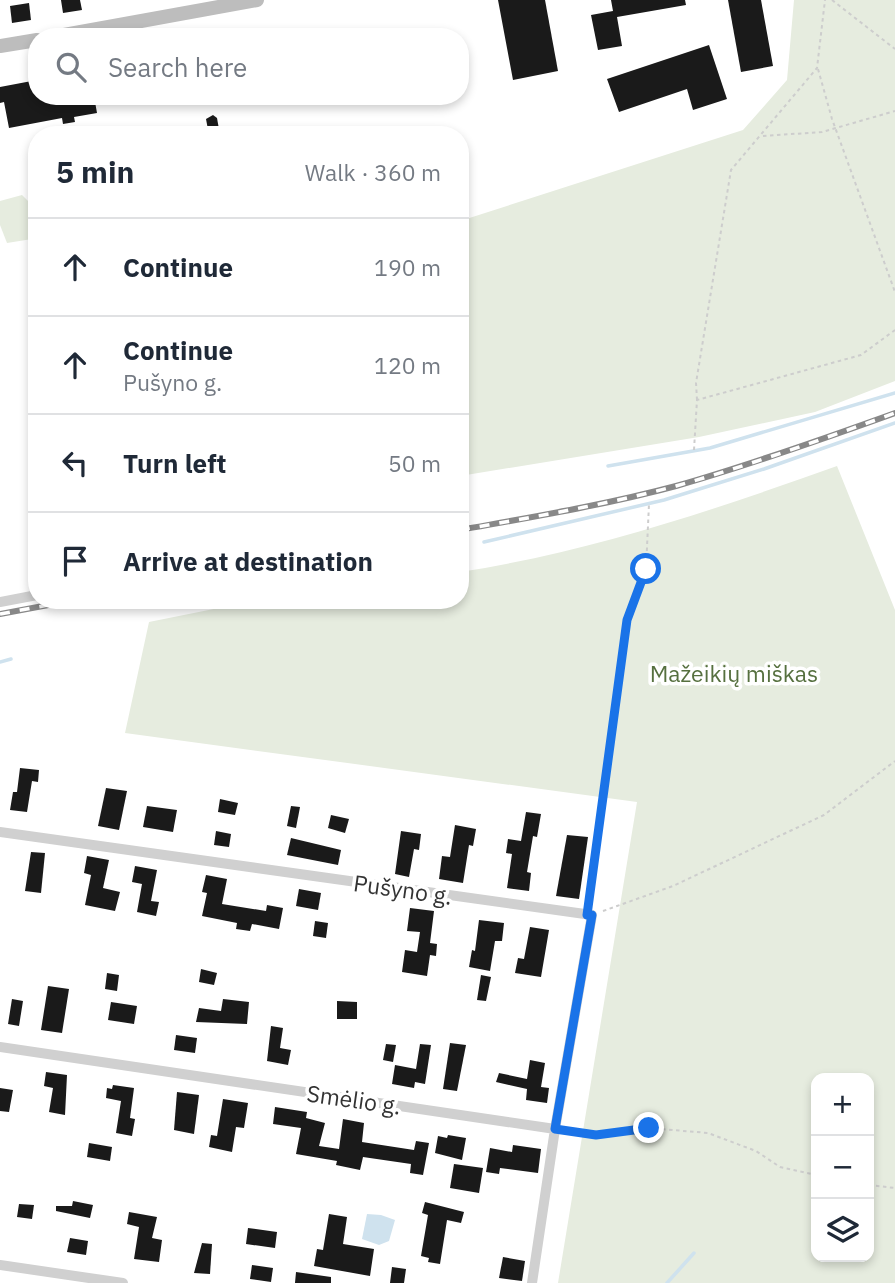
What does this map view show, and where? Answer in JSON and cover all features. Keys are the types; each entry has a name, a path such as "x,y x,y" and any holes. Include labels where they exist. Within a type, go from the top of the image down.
{"main road":[{"path":"103,28 257,0"},
{"path":"0,46 28,41"}],"street":[{"path":"0,602 28,597"},
{"name":"Pušyno g.","path":"0,832 589,915"},
{"path":"532,1283 589,915"},
{"name":"Smėlio g.","path":"0,1047 555,1129"},
{"path":"0,1265 124,1283"}],"path":[{"path":"825,0 817,68 835,128 895,292"},
{"path":"832,0 895,49"},
{"path":"694,450 696,383 731,170 817,68"},
{"path":"761,136 822,132 895,111"},
{"path":"697,400 861,355 895,330"},
{"path":"649,504 646,569 627,620 589,915 673,886 824,815 895,761"},
{"path":"555,1129 596,1135 649,1128 708,1133 756,1151 780,1167 811,1174"},
{"path":"874,1186 895,1188"}],"green space":[{"path":"794,0 895,0 895,381 815,412 699,437 469,475 469,218 743,130 787,80"},
{"path":"22,195 28,201 28,240 7,243 0,225 0,201"},
{"name":"Mažeikių miškas","path":"837,466 895,610 895,1283 558,1283 637,802 125,733 149,622 213,609 469,609 469,570 556,553 651,528"}],"water":[{"path":"367,1214 395,1220 389,1241 379,1245 362,1239"}],"building":[{"path":"61,0 80,0 82,10 63,13"},
{"path":"498,0 545,0 558,71 513,80"},
{"path":"611,0 685,0 686,5 617,17 622,46 598,50 591,15 613,11"},
{"path":"728,0 761,0 773,66 741,72"},
{"path":"29,3 31,20 12,23 10,6"},
{"path":"709,45 727,99 693,110 687,89 619,112 607,79"},
{"path":"28,82 28,105 96,105 97,113 74,117 75,122 63,124 62,118 9,128 4,102 0,103 0,87"},
{"path":"213,115 217,118 218,126 207,126 206,119"},
{"path":"20,768 39,770 38,782 32,781 27,812 10,810 13,792 17,792"},
{"path":"106,788 127,791 119,830 98,826"},
{"path":"220,799 238,803 235,815 218,812"},
{"path":"147,806 177,810 173,832 143,827"},
{"path":"291,806 300,807 296,828 287,826"},
{"path":"526,812 541,814 537,837 533,836 527,872 531,873 529,891 507,888 512,854 506,853 508,839 521,841"},
{"path":"331,815 349,819 345,833 328,828"},
{"path":"455,825 476,829 473,846 469,845 463,883 439,879 442,856 450,857"},
{"path":"216,831 231,834 229,847 214,845"},
{"path":"401,831 421,834 419,850 414,849 409,877 395,874"},
{"path":"567,835 588,837 579,899 556,896"},
{"path":"291,838 341,850 338,865 287,855"},
{"path":"31,852 45,853 41,893 25,891"},
{"path":"87,856 109,860 103,888 120,892 115,911 85,905 91,875 84,873"},
{"path":"135,866 157,870 151,901 159,902 156,916 137,912 142,884 132,882"},
{"path":"206,875 227,879 222,904 266,911 267,905 283,908 279,929 252,924 250,931 236,929 237,923 202,916 207,893 202,892"},
{"path":"299,889 321,893 318,910 296,906"},
{"path":"410,908 434,911 430,943 437,944 436,956 430,955 427,976 402,972 405,950 417,952 420,932 407,931"},
{"path":"479,920 504,923 502,941 495,941 490,971 469,967 472,950 475,951"},
{"path":"315,921 328,923 326,938 313,936"},
{"path":"530,927 549,930 541,977 515,973 518,958 524,959"},
{"path":"201,969 217,973 214,985 199,982"},
{"path":"107,973 119,975 117,991 105,989"},
{"path":"481,975 491,977 486,1001 477,1000"},
{"path":"48,986 69,989 62,1033 41,1030"},
{"path":"12,999 23,1001 19,1026 8,1024"},
{"path":"223,999 249,1002 247,1024 196,1022 199,1008 221,1011"},
{"path":"337,1001 357,1002 357,1019 337,1019"},
{"path":"111,1002 137,1006 134,1024 108,1020"},
{"path":"271,1026 283,1028 280,1048 291,1050 288,1065 267,1061"},
{"path":"176,1035 197,1038 195,1053 174,1050"},
{"path":"450,1043 466,1045 457,1091 443,1089"},
{"path":"386,1044 396,1045 393,1062 383,1060"},
{"path":"420,1044 431,1045 425,1084 415,1082 414,1088 392,1084 395,1065 416,1069"},
{"path":"530,1060 545,1063 541,1087 549,1088 547,1103 526,1100 527,1089 496,1082 499,1073 527,1079"},
{"path":"46,1072 67,1075 65,1115 49,1112 53,1088 44,1086"},
{"path":"113,1085 134,1088 130,1118 135,1119 132,1136 116,1133 121,1101 106,1098 107,1088 112,1089"},
{"path":"0,1088 13,1090 9,1112 0,1111"},
{"path":"177,1092 199,1095 194,1134 174,1130"},
{"path":"223,1099 248,1103 244,1128 236,1127 232,1152 209,1147 211,1135 217,1136"},
{"path":"275,1107 307,1112 306,1118 325,1123 319,1146 339,1149 343,1119 364,1123 362,1142 414,1150 416,1141 429,1143 423,1175 410,1173 411,1164 363,1157 360,1170 336,1165 337,1161 296,1154 301,1128 273,1124"},
{"path":"448,1135 466,1138 462,1160 435,1153 438,1136 447,1138"},
{"path":"89,1143 112,1147 110,1161 87,1157"},
{"path":"513,1145 541,1149 538,1173 500,1168 499,1174 486,1172 490,1148 512,1152"},
{"path":"454,1164 483,1168 479,1193 450,1188"},
{"path":"73,1201 93,1205 90,1218 56,1211 56,1206 72,1206"},
{"path":"425,1202 464,1212 461,1223 447,1220 440,1264 428,1262 429,1258 421,1256 428,1215 422,1213"},
{"path":"19,1204 34,1205 32,1219 17,1217"},
{"path":"129,1212 157,1217 152,1238 162,1240 159,1262 134,1259 139,1227 127,1224"},
{"path":"329,1214 347,1217 343,1244 374,1249 370,1276 314,1266 317,1249 323,1250"},
{"path":"248,1228 277,1232 275,1248 246,1244"},
{"path":"70,1238 88,1241 86,1255 67,1252"},
{"path":"202,1243 212,1244 210,1274 194,1273"},
{"path":"503,1257 525,1261 522,1281 499,1278"},
{"path":"252,1265 273,1268 271,1282 250,1279"},
{"path":"392,1267 406,1269 404,1283 390,1283"},
{"path":"296,1272 331,1277 331,1283 295,1283"}],"waterway":[{"path":"608,466 710,448 895,393"},
{"path":"484,542 664,500 764,469 895,423"},
{"path":"0,662 11,659"},
{"path":"667,1283 694,1253"}],"railway":[{"path":"469,528 595,505 676,486 759,461 895,413"},
{"path":"0,614 28,609"}],"route":[{"path":"646,569 627,620 587,915 592,915 555,1129 596,1135 649,1128"}]}
